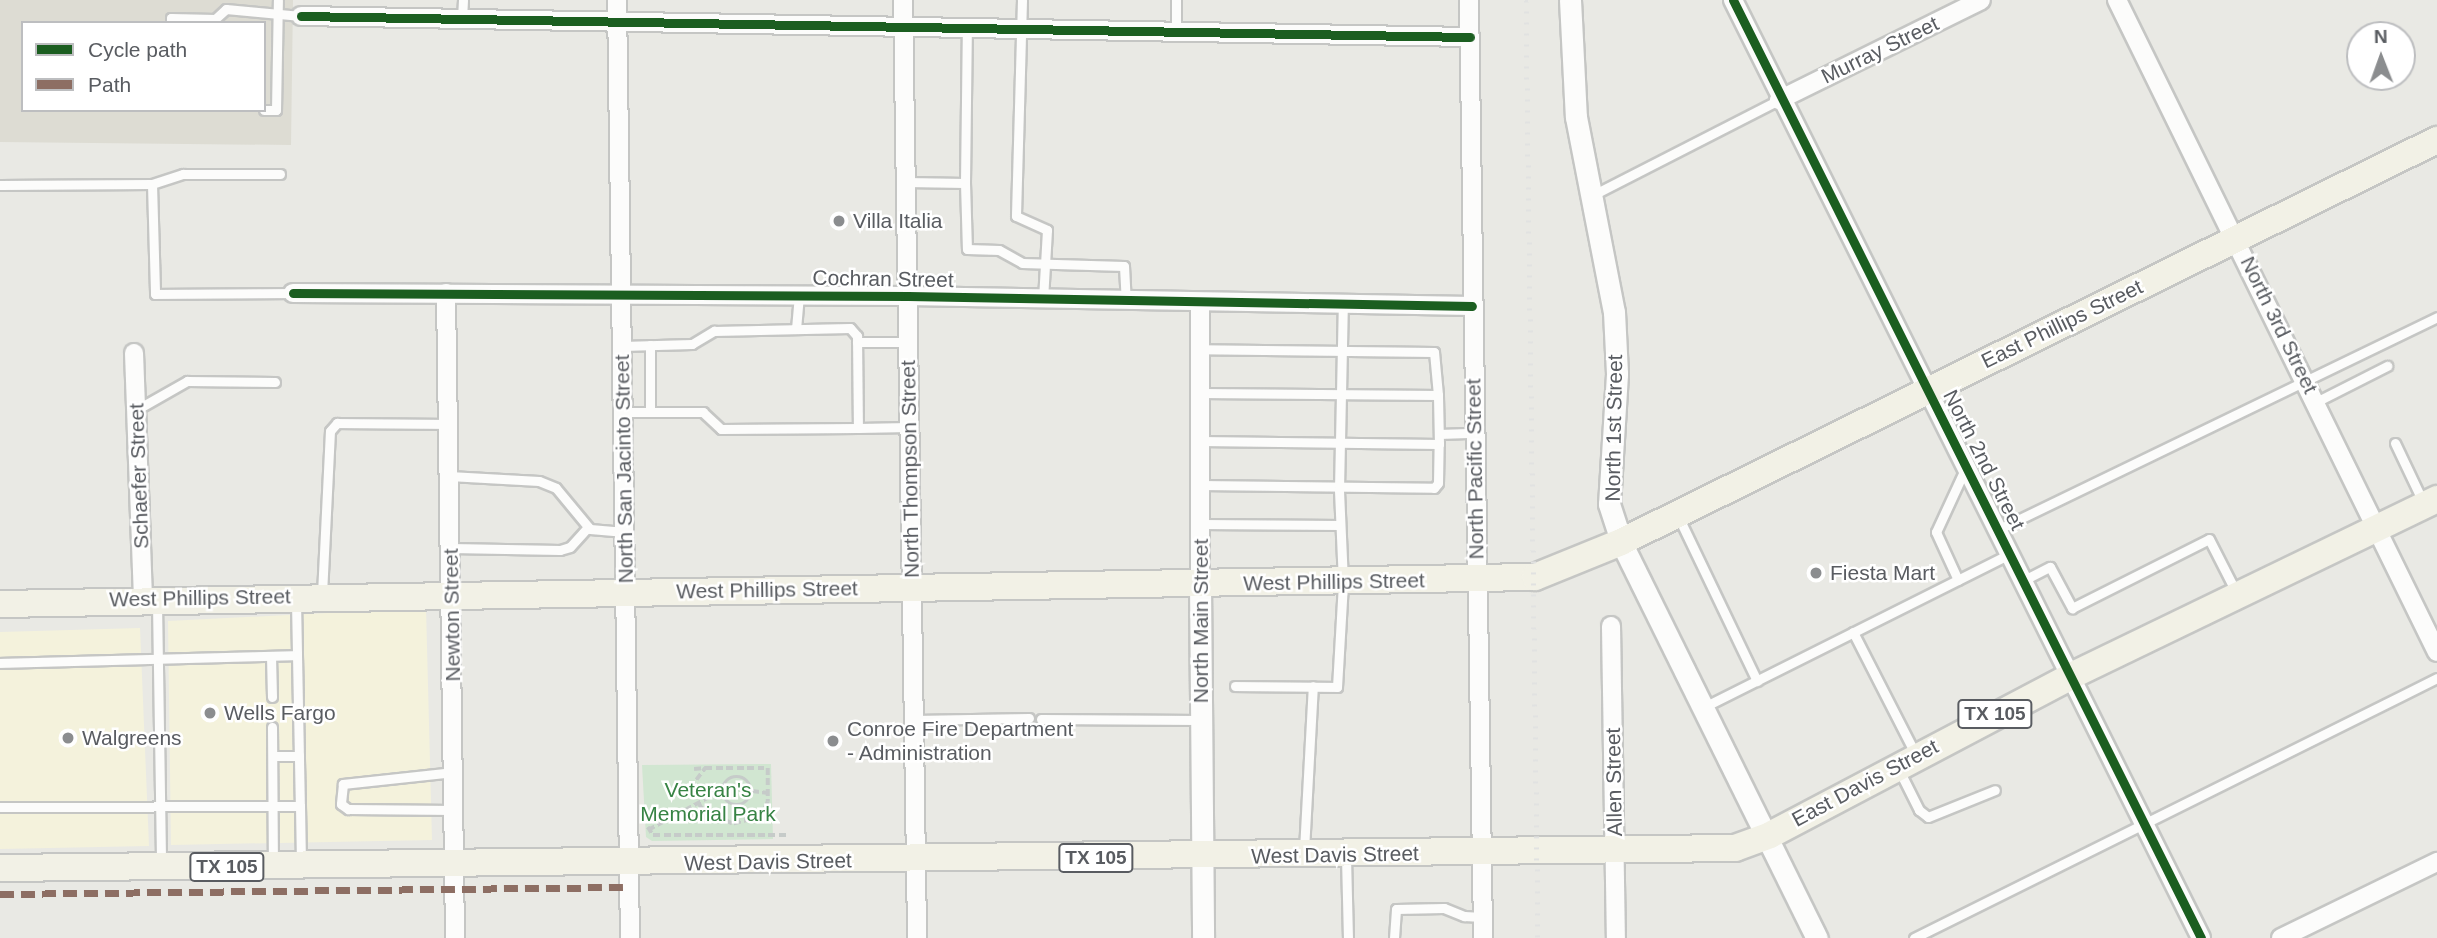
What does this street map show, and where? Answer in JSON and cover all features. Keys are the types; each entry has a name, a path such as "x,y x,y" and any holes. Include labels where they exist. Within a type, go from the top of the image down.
{"main road":[{"name":"East Phillips Street","path":"1535,578 1621,542 2437,140"},
{"name":"East Davis Street","path":"1537,853 1735,848 1770,835 1906,760 2071,676 2431,502"},
{"name":"West Phillips Street","path":"0,604 309,596 1535,578"},
{"path":"0,594 40,601"},
{"name":"West Davis Street","path":"0,867 630,864 1537,853"}],"street":[{"name":"North San Jacinto Street","path":"617,0 630,938"},
{"name":"North Thompson Street","path":"903,0 917,938"},
{"name":"North Pacific Street","path":"1469,0 1483,938"},
{"name":"North 1st Street","path":"1570,0 1572,88 1614,312 1617,374 1608,482 1621,542 1770,835 1817,938"},
{"name":"North 2nd Street","path":"1733,0 1779,100 1967,464 2201,938"},
{"name":"Murray Street","path":"1779,100 1981,0"},
{"name":"North 3rd Street","path":"2117,0 2237,239 2437,652"},
{"path":"301,16 1470,37"},
{"name":"Cochran Street","path":"293,293 908,296 1472,306"},
{"name":"Newton Street","path":"446,293 455,938"},
{"name":"North Main Street","path":"1200,303 1203,938"},
{"name":"Schaefer Street","path":"134,353 150,599"},
{"name":"Allen Street","path":"1611,626 1616,938"},
{"path":"2281,938 2437,862"}],"lane":[{"path":"266,110 276,110 280,13 278,0"},
{"path":"463,0 463,19"},
{"path":"1022,0 1016,216 1046,230 1043,300"},
{"path":"1176,0 1176,32"},
{"path":"171,21 171,18 215,19 226,9 301,16"},
{"path":"967,29 967,249 999,250 1022,263 1124,266 1126,301"},
{"path":"1593,195 1779,100"},
{"path":"0,185 152,184 183,174 280,174"},
{"path":"906,182 965,183"},
{"path":"152,184 155,294 293,293"},
{"path":"796,329 799,295"},
{"path":"1235,686 1337,687 1343,582 1339,489 1343,304"},
{"path":"1999,529 2437,317"},
{"path":"622,346 692,344 714,331 850,328 857,341 858,428"},
{"path":"857,341 908,342"},
{"path":"650,345 650,412"},
{"path":"1200,349 1434,352 1439,439 1438,483 1434,488 1339,489 1200,485"},
{"path":"2316,402 2387,366"},
{"path":"136,410 187,381 275,382"},
{"path":"1200,393 1438,396"},
{"path":"623,412 703,412 721,429 909,427"},
{"path":"301,866 297,655 309,596 330,431 337,423 448,424"},
{"path":"1200,440 1340,443 1439,439 1475,433"},
{"path":"2395,443 2431,502"},
{"path":"1958,580 1936,532 1967,464"},
{"path":"449,476 539,481 556,488 588,527 625,532"},
{"path":"1677,514 1757,681"},
{"path":"1200,524 1340,525"},
{"path":"451,548 560,550 570,548 588,527"},
{"path":"2024,580 2050,567 2072,608 2209,539 2238,595"},
{"path":"1704,707 2011,553"},
{"path":"150,599 159,661 160,867"},
{"path":"1853,632 1906,760 1919,810 1928,817 1995,790"},
{"path":"0,663 159,661 297,655"},
{"path":"271,656 272,697"},
{"path":"1914,938 2437,678"},
{"path":"1303,856 1314,686"},
{"path":"914,720 1029,719"},
{"path":"1041,719 1201,720"},
{"path":"272,727 273,866"},
{"path":"273,756 299,756"},
{"path":"454,772 343,784 341,804 348,809 454,810"},
{"path":"0,807 300,806"},
{"path":"1346,855 1348,938"},
{"path":"1394,938 1396,909 1444,908 1482,917"}],"path":[{"path":"694,769 705,768 768,768 769,793 761,817 732,824 698,805 690,788 705,768"},
{"path":"735,768 735,777"},
{"path":"735,777 745,779 752,791 738,805 726,801 723,790 727,780 735,777"},
{"path":"723,790 649,832 731,835 732,824"},
{"path":"752,791 769,793"}],"shaded area":[{"path":"0,0 293,0 291,145 0,142"},
{"path":"426,608 432,840 171,845 168,621"},
{"path":"140,628 149,846 0,849 0,632"}],"green space":[{"name":"Veteran's Memorial Park","path":"771,764 773,839 652,841 646,837 642,765"}],"railway":[{"path":"1526,0 1538,938"}],"marked path":[{"path":"0,894 630,887"}],"cycle path":[{"path":"1733,0 2201,938"},
{"path":"301,16 1470,37"},
{"path":"293,293 908,296 1472,306"}],"place":[{"name":"Villa Italia","path":"839,221"},
{"name":"Fiesta Mart","path":"1816,573"},
{"name":"Wells Fargo","path":"210,713"},
{"name":"Walgreens","path":"68,738"},
{"name":"Conroe Fire Department - Administration","path":"833,741"}]}
